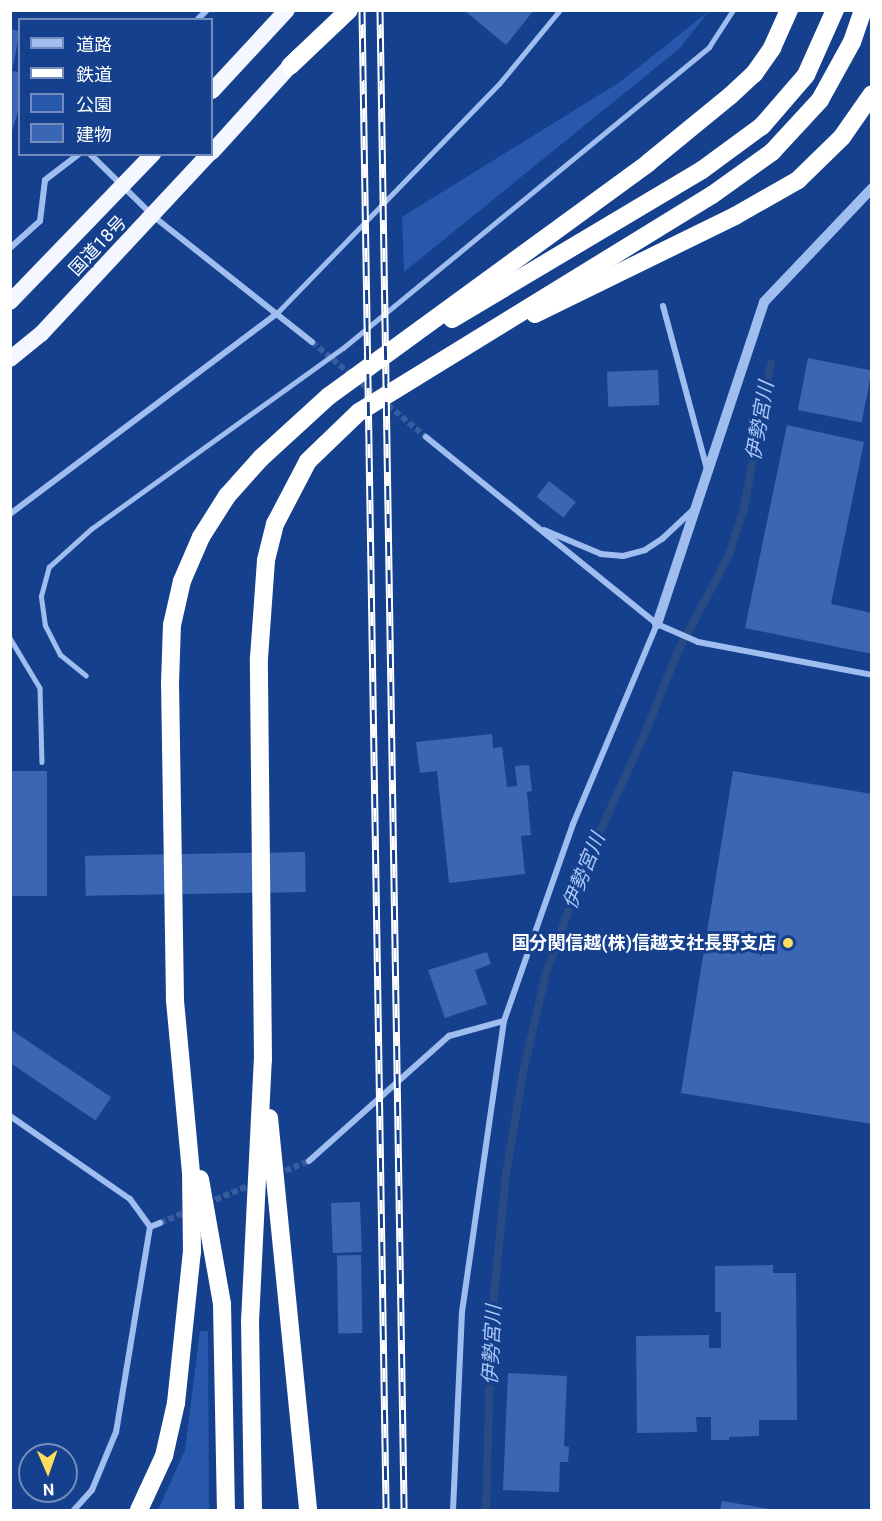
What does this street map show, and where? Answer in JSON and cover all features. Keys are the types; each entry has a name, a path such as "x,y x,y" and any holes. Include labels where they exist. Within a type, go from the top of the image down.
{"highway":[{"path":"213,91 287,10"},
{"name":"国道18号","path":"213,150 339,10"},
{"path":"290,66 349,10"},
{"path":"139,1510 164,1456 184,1349 193,1216 175,999 172,625 182,581 201,537 227,496 297,423 357,376 648,163 730,96 754,74 772,48 789,10"},
{"path":"357,376 702,170 762,126 806,75 835,10"},
{"path":"253,1510 250,1322 263,1059 259,658 266,560 280,513 308,461 359,412 428,367 712,195 772,152 820,100 852,42 863,10"},
{"path":"428,367 772,197 822,159 872,94"},
{"name":"国道18号","path":"10,302 151,156"},
{"name":"国道18号","path":"10,359 41,334 207,156"},
{"path":"263,1059 308,1510"},
{"path":"186,1116 217,1265 222,1304 226,1510"}],"street":[{"path":"10,248 40,221 45,180 76,156"},
{"path":"92,156 121,188 153,216 274,316 312,342"},
{"path":"453,1510 462,1312 504,1021 573,824 657,624 707,469 765,302 872,188"},
{"path":"663,306 707,469"},
{"path":"10,514 274,316"},
{"path":"426,437 657,624 698,642 872,675"},
{"path":"537,528 601,554 623,556 645,550 662,539 694,509"},
{"path":"309,1161 449,1036 504,1021"},
{"path":"10,1116 130,1198 150,1227 116,1432 92,1490 74,1510"},
{"path":"150,1227 160,1222"}],"lane":[{"path":"274,316 498,84 560,10"},
{"path":"86,676 60,655 45,626 41,596 49,567 91,529 343,348 709,47 733,10"},
{"path":"10,638 40,688 42,762"}],"green space":[{"path":"709,11 680,48 404,272 402,217 620,82"},
{"path":"200,1331 208,1331 209,1510 158,1510 185,1450"}],"building":[{"path":"464,10 534,10 506,45"},
{"path":"10,29 18,31 12,71 18,72 18,112 11,135"},
{"path":"808,358 872,370 862,422 798,410"},
{"path":"658,370 659,405 608,407 607,372"},
{"path":"787,425 864,442 831,604 872,613 872,654 745,628"},
{"path":"549,481 576,502 563,518 537,497"},
{"path":"492,734 493,748 502,747 507,787 517,786 515,766 529,765 532,791 527,792 531,835 521,836 525,874 449,883 437,771 420,773 416,742"},
{"path":"10,771 47,771 47,896 10,896"},
{"name":"国分関信越(株)信越支社長野支店","path":"733,771 872,794 872,1124 681,1093"},
{"path":"305,852 306,892 86,896 85,856"},
{"path":"487,952 491,964 475,970 487,1004 445,1018 428,970"},
{"path":"10,1029 111,1097 95,1120 10,1063"},
{"path":"360,1202 362,1252 333,1253 331,1203"},
{"path":"337,1255 361,1255 362,1333 338,1333"},
{"path":"773,1265 773,1273 796,1273 797,1420 759,1420 759,1436 729,1437 729,1440 711,1440 711,1417 696,1417 697,1432 637,1433 636,1336 709,1335 709,1348 721,1348 721,1312 715,1312 715,1266"},
{"path":"508,1373 567,1376 564,1446 569,1447 568,1462 560,1462 559,1492 503,1490"},
{"path":"722,1501 770,1509 720,1510"}],"waterway":[{"name":"伊勢宮川","path":"486,1510 491,1326 506,1174 523,1072 546,973 588,857 644,736 678,651 729,555 744,508 771,364"}],"tunnel":[{"path":"312,342 426,437"},
{"path":"277,1174 309,1161"},
{"path":"207,1203 253,1184"},
{"path":"160,1223 190,1210"}],"railway":[{"path":"362,10 386,1510"},
{"path":"380,10 404,1510"}],"place":[{"name":"国分関信越(株)信越支社長野支店","path":"788,943"}]}
